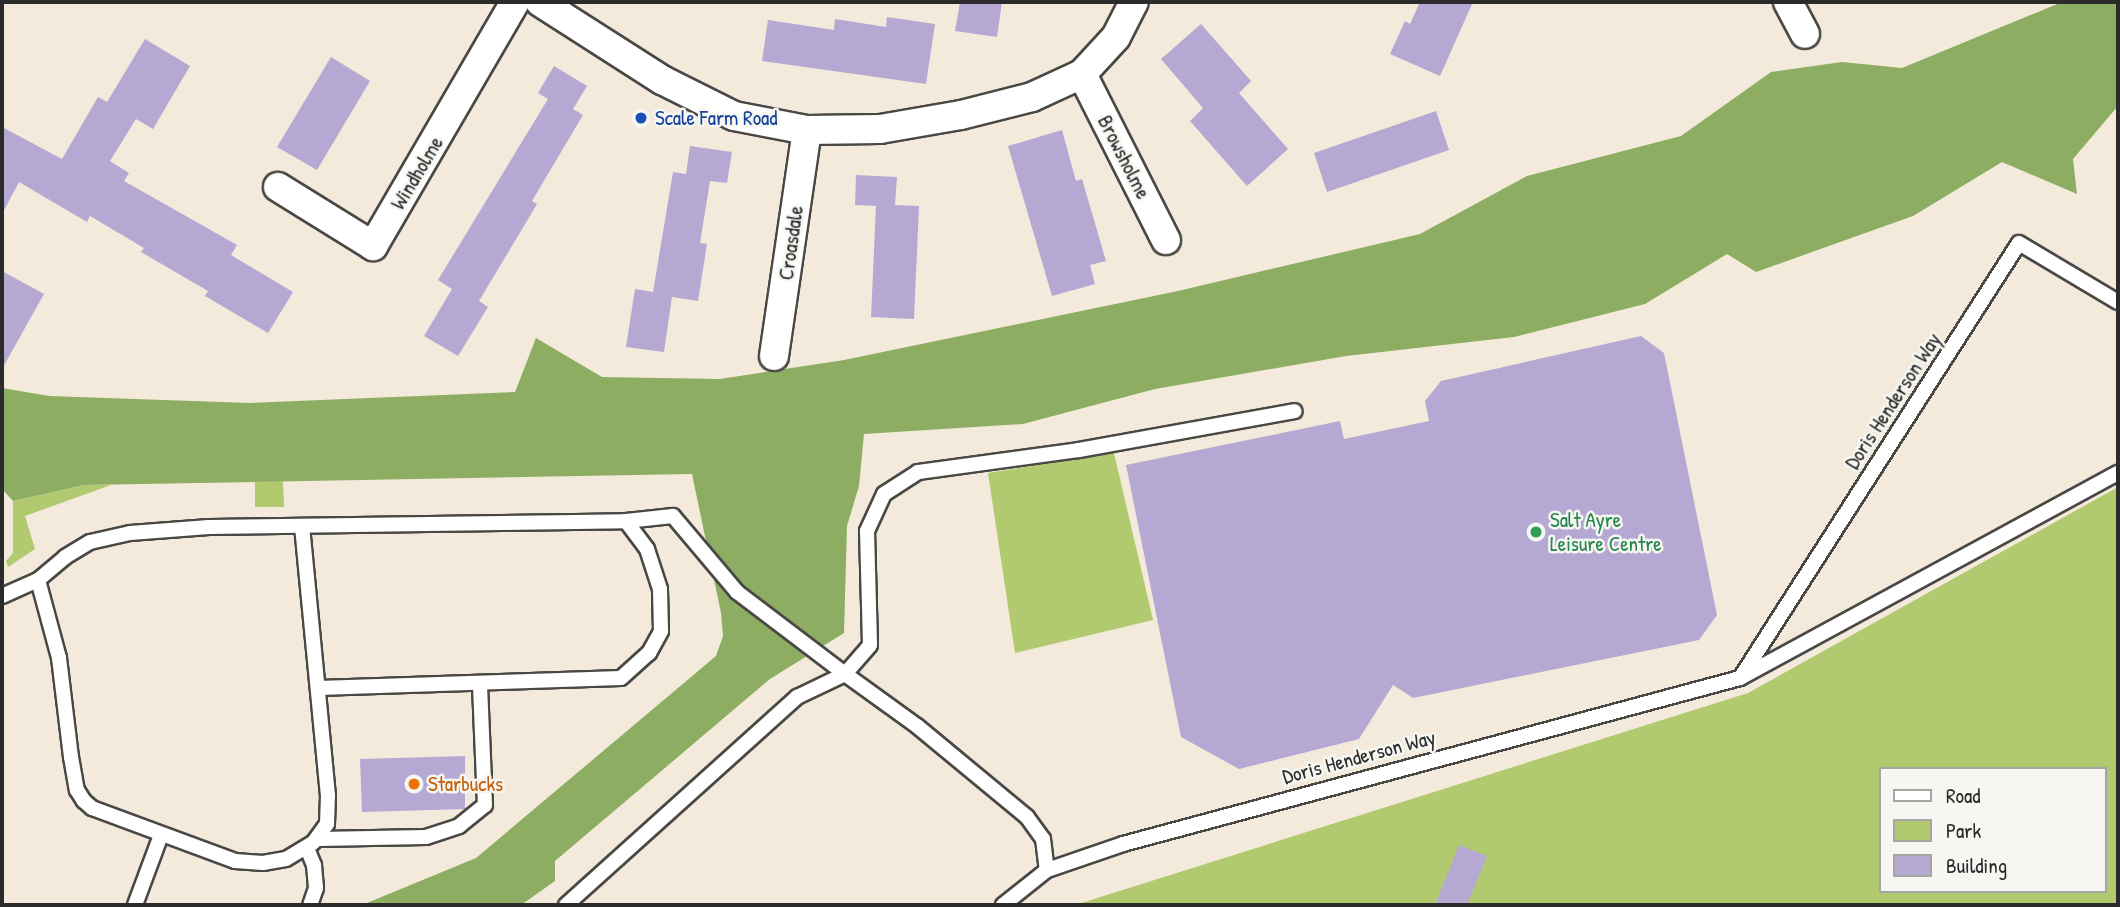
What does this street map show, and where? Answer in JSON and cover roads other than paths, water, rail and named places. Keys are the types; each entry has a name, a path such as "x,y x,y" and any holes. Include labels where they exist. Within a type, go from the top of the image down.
{"street":[{"name":"Windholme","path":"278,187 373,246 516,2"},
{"path":"540,2 662,80 734,116 807,130 880,130 961,115 1031,97 1082,74 1116,37 1134,2"},
{"path":"1788,2 1805,34"},
{"name":"Browsholme","path":"1082,74 1166,240"},
{"name":"Croasdale","path":"774,356 807,130"}],"lane":[{"name":"Doris Henderson Way","path":"1740,678 2019,243 2118,302"},
{"path":"566,905 797,696 845,674 870,645 867,531 884,494 918,472 1079,450 1295,411"},
{"name":"Doris Henderson Way","path":"1003,905 1047,870 1228,814 1740,678 2118,473"},
{"path":"2,596 38,580 65,557 90,542 111,536 209,527 302,528 626,521 673,516 737,592 917,726 1027,817 1044,839 1047,870"},
{"path":"318,688 621,678 649,653 661,631 660,589 647,549 626,521"},
{"path":"38,580 59,658 78,790 92,808 235,861 263,863 286,859 312,843 327,824 328,796 302,528"},
{"path":"312,843 426,837 458,826 485,805 480,684"},
{"path":"135,905 161,835"},
{"path":"310,905 316,888 312,843"}],"place":[{"name":"Scale Farm Road","path":"641,118"},
{"name":"Salt Ayre Leisure Centre","path":"1536,532"},
{"name":"Starbucks","path":"414,784"}]}
